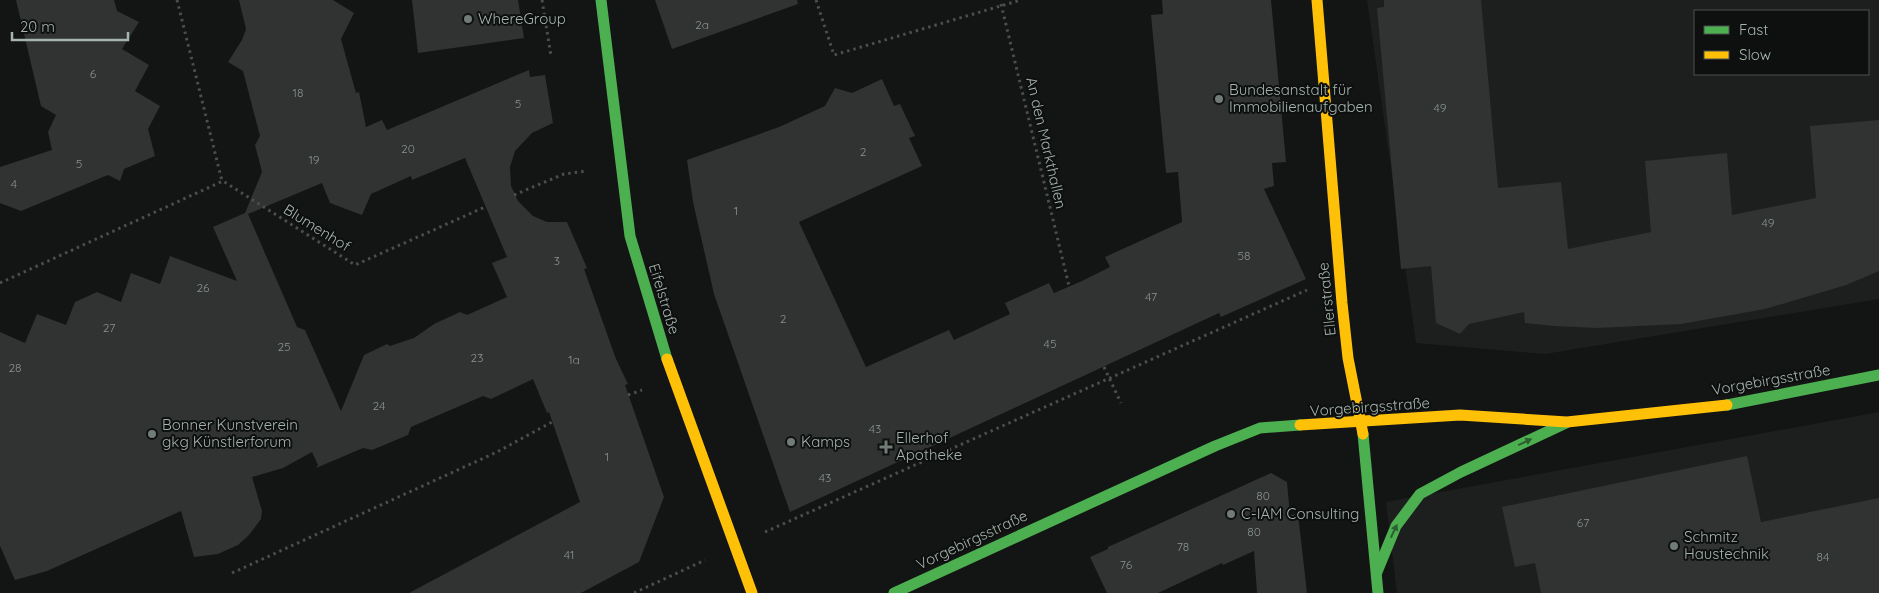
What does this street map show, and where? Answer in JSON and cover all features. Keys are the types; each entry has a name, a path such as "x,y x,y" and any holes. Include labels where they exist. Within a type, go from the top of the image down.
{"street":[{"name":"Eifelstraße","path":"602,0 630,236 673,380 752,593"},
{"name":"Ellerstraße","path":"1317,0 1348,358 1362,423 1378,593"},
{"name":"Vorgebirgsstraße","path":"894,593 1215,446 1260,428 1362,423 1460,415 1567,422 1737,404 1879,375"},
{"path":"1376,576 1396,526 1420,494 1461,472 1567,422"}],"path":[{"path":"0,283 222,182 178,0"},
{"path":"542,0 551,56"},
{"path":"816,0 834,55 1002,4 1021,0"},
{"name":"An den Markthallen","path":"1002,4 1069,286"},
{"path":"514,195 564,174 622,167"},
{"name":"Blumenhof","path":"222,182 355,265 485,207"},
{"path":"634,593 733,546 1340,275"},
{"path":"1104,367 1121,403"},
{"path":"232,573 497,452 552,422"}],"shaded area":[{"path":"1367,0 1879,0 1879,299 1545,354 1416,343"},
{"path":"1879,412 1879,593 1397,593 1386,502"}],"building":[{"path":"16,0 114,0 117,11 139,22 122,49 149,65 135,91 160,106 148,129 155,156 124,169 120,181 108,175 21,211 0,203 0,167 52,150 48,132 56,115 41,106"},
{"path":"239,0 333,0 354,13 341,39 356,93 359,92 366,127 382,120 387,130 529,70 530,77 545,75 553,123 532,133 515,151 510,167 511,186 518,201 533,216 547,222 567,222 587,268 584,269 616,359 628,384 625,385 664,497 639,562 581,593 409,593 580,502 549,412 547,413 533,379 491,399 483,396 411,427 408,435 372,450 363,448 316,468 318,465 312,452 283,468 252,477 262,511 261,519 249,535 238,545 218,554 194,557 181,511 47,571 15,580 0,546 0,332 25,343 37,314 66,325 75,302 97,292 121,302 131,273 160,284 170,256 237,281 213,227 245,213 262,172 255,145 260,136 243,71 228,62 242,40 246,29","holes":["465,158 507,257 492,263 507,297 467,315 460,312 434,324 414,338 390,346 387,344 364,355 341,411 305,330 297,327 248,214 322,183 330,203 362,215 371,194 411,176 412,180"]},
{"name":"WhereGroup","path":"412,0 518,0 524,38 418,53"},
{"path":"655,0 797,0 798,4 672,49"},
{"path":"1162,0 1271,0 1286,162 1272,163 1274,186 1264,189 1306,279 1221,317 1219,313 790,512 714,294 693,202 687,160 779,127 825,106 835,88 852,93 882,79 894,106 900,104 915,136 909,138 922,166 799,222 866,367 949,330 954,340 1010,314 1005,303 1049,283 1054,293 1082,281 1110,267 1105,257 1182,222 1178,172 1166,173 1151,15 1163,14"},
{"path":"1384,0 1481,0 1498,188 1561,182 1568,249 1651,232 1645,161 1727,153 1732,215 1816,198 1810,126 1879,120 1879,271 1846,285 1765,309 1681,324 1597,328 1554,326 1525,323 1524,312 1469,324 1460,334 1436,323 1431,266 1401,269 1377,8 1384,7"},
{"path":"1747,456 1761,522 1879,498 1879,593 1541,593 1535,563 1515,567 1502,507"},
{"path":"1271,473 1287,482 1290,515 1298,514 1307,593 1257,593 1254,551 1223,565 1222,563 1158,593 1107,593 1090,557"}],"traffic: fast":[{"path":"601,0 630,236 667,359"},
{"path":"1727,405 1879,375"},
{"path":"1377,572 1396,526 1420,494 1461,472 1566,423"},
{"path":"894,593 1215,446 1260,428 1300,425"},
{"path":"1363,434 1378,593"}],"traffic: slow":[{"path":"1317,0 1342,303 1348,358 1363,434"},
{"path":"667,359 752,593"},
{"path":"1300,425 1460,415 1567,422 1727,405"}],"place":[{"name":"WhereGroup","path":"468,19"},
{"name":"Bundesanstalt für Immobilienaufgaben","path":"1219,99"},
{"name":"Bonner Kunstverein gkg Künstlerforum","path":"152,434"},
{"name":"Kamps","path":"791,442"},
{"name":"Ellerhof Apotheke","path":"886,447"},
{"name":"C-IAM Consulting","path":"1231,514"},
{"name":"Schmitz Haustechnik","path":"1674,546"}]}
